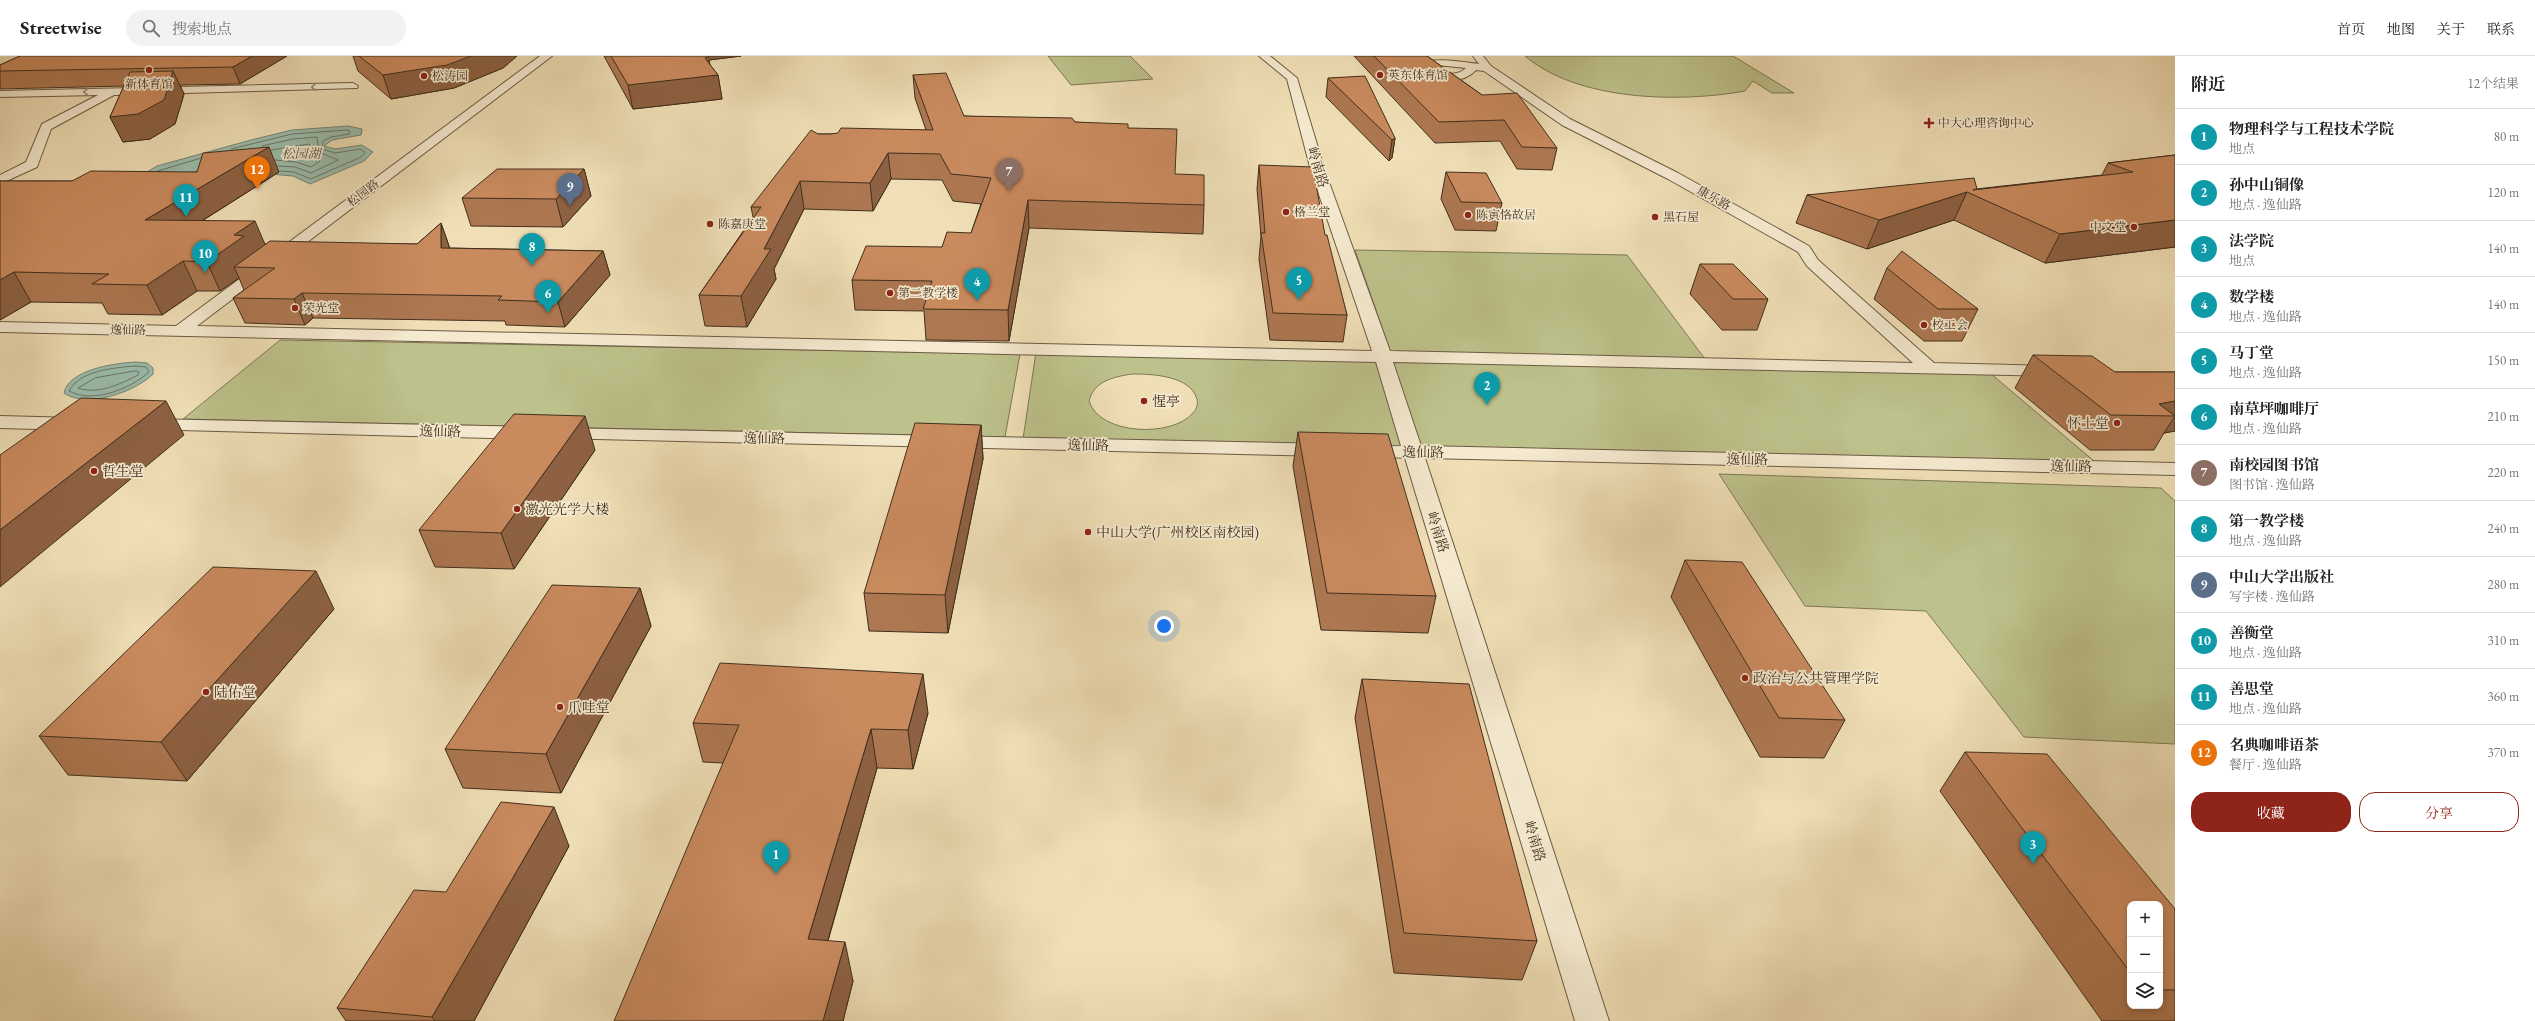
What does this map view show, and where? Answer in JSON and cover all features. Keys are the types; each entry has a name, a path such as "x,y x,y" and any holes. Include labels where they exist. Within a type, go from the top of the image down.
{"street":[{"name":"松园路","path":"180,331 547,56"},
{"name":"岭南路","path":"1264,56 1292,78 1318,171 1383,357 1592,1021"},
{"name":"康乐路","path":"1475,62 1487,68 1566,122 1673,176 1804,249 1812,263 1929,368"},
{"path":"0,94 353,86"},
{"path":"0,180 32,164 46,127 114,91"},
{"name":"逸仙路","path":"0,327 2072,371"},
{"path":"0,422 93,424"},
{"name":"逸仙路","path":"131,425 2175,469"}],"green space":[{"path":"1048,56 1130,56 1153,79 1071,85"},
{"path":"1525,56 1733,56 1794,93 1772,93 1753,81 1745,91 1719,95 1660,97 1630,95 1600,90 1572,82 1547,71"},
{"path":"1355,250 1627,255 1705,359 1391,353"},
{"path":"280,340 1020,354 1005,437 183,419"},
{"path":"1036,352 1377,359 1404,448 1023,439","holes":["1140,374 1169,378 1187,385 1193,391 1197,399 1197,405 1193,413 1183,421 1169,426 1154,429 1137,429 1121,426 1107,421 1095,412 1089,401 1095,389 1100,384 1118,377"]},
{"path":"1388,359 1990,373 2094,461 1419,448"},
{"path":"1719,474 2161,488 2175,501 2175,744 2024,737 1926,611 1805,606"}],"water":[{"name":"松园湖","path":"348,126 362,129 361,135 332,140 324,146 335,149 362,145 373,152 364,161 310,184 293,176 270,174 126,185 157,166 251,140 292,130"},
{"path":"136,362 147,363 153,368 153,374 135,387 98,399 74,398 64,393 68,385 75,378 84,373 106,366"}],"building":[{"path":"20,56 252,56 233,67 0,71 0,65"},
{"path":"359,56 471,56 447,65 383,75"},
{"path":"611,56 708,56 709,57 705,58 718,75 628,85"},
{"path":"1374,56 1427,56 1482,95 1517,93 1557,148 1522,147 1504,120 1439,122"},
{"path":"173,71 164,100 138,114 110,117 130,72"},
{"path":"946,73 964,116 1072,118 1075,122 1128,124 1128,128 1177,129 1175,174 1204,175 1204,205 1028,200 1008,310 923,309 932,281 852,280 866,246 942,247 947,232 971,233 991,178 951,174 940,154 888,153 870,183 800,181 764,249 771,249 741,296 699,295 761,207 751,207 811,130 818,134 830,134 838,133 841,128 933,130 913,75"},
{"path":"1365,76 1395,138 1392,140 1328,78"},
{"path":"269,147 145,220 255,221 234,235 244,236 207,262 183,261 147,285 92,284 109,274 14,272 0,280 0,181 72,181 91,171 197,172 203,153"},
{"path":"2175,155 2175,220 2060,234 1967,192 1879,220 1807,195 1974,178 1977,189 1973,190 2133,172 2108,163"},
{"path":"1259,165 1313,167 1325,235 1327,235 1347,315 1273,313 1261,233 1265,233"},
{"path":"497,169 584,169 556,199 462,198"},
{"path":"1446,172 1486,173 1502,203 1461,202"},
{"path":"441,223 441,248 603,251 558,302 498,300 502,296 302,293 294,299 233,298 275,268 234,267 270,241 417,244"},
{"path":"1902,251 1978,309 1938,309 1887,268"},
{"path":"1700,264 1733,264 1768,299 1733,299"},
{"path":"2033,355 2092,356 2115,372 2175,372 2175,401 2159,404 2175,416 2111,415"},
{"path":"81,398 166,401 0,530 0,455"},
{"path":"514,414 585,416 501,533 419,530"},
{"path":"915,423 981,425 945,595 864,593"},
{"path":"1298,432 1388,434 1436,596 1327,593"},
{"path":"1685,560 1742,562 1845,720 1779,718"},
{"path":"213,567 316,571 161,742 39,736"},
{"path":"552,585 640,588 546,754 445,749"},
{"path":"720,663 923,674 908,730 871,729 808,939 845,942 823,1021 614,1021 739,725 693,723"},
{"path":"1362,679 1469,684 1537,941 1404,933"},
{"path":"1965,752 2047,754 2175,909 2175,990 2163,990 2163,901 2127,901 2127,968"},
{"path":"501,802 554,807 432,1017 337,1008 414,890 446,892"}],"place":[{"name":"新体育馆","path":"149,70"},
{"name":"英东体育馆","path":"1380,75"},
{"name":"松涛园","path":"424,76"},
{"name":"中大心理咨询中心","path":"1929,123"},
{"name":"名典咖啡语茶","path":"257,189"},
{"name":"南校园图书馆","path":"1009,191"},
{"name":"中山大学出版社","path":"570,206"},
{"name":"格兰堂","path":"1286,212"},
{"name":"陈寅恪故居","path":"1468,215"},
{"name":"善思堂","path":"186,217"},
{"name":"黑石屋","path":"1655,217"},
{"name":"陈嘉庚堂","path":"710,224"},
{"name":"中文堂","path":"2134,227"},
{"name":"第一教学楼","path":"532,266"},
{"name":"善衡堂","path":"205,273"},
{"name":"第二教学楼","path":"890,293"},
{"name":"马丁堂","path":"1299,300"},
{"name":"数学楼","path":"977,301"},
{"name":"荣光堂","path":"295,308"},
{"name":"南草坪咖啡厅","path":"548,313"},
{"name":"校工会","path":"1924,325"},
{"name":"惺亭","path":"1144,401"},
{"name":"孙中山铜像","path":"1487,405"},
{"name":"怀士堂","path":"2117,423"},
{"name":"哲生堂","path":"94,471"},
{"name":"激光光学大楼","path":"517,509"},
{"name":"中山大学(广州校区南校园)","path":"1088,532"},
{"name":"政治与公共管理学院","path":"1745,678"},
{"name":"陆佑堂","path":"206,692"},
{"name":"爪哇堂","path":"560,707"},
{"name":"法学院","path":"2033,864"},
{"name":"物理科学与工程技术学院","path":"776,874"}]}
